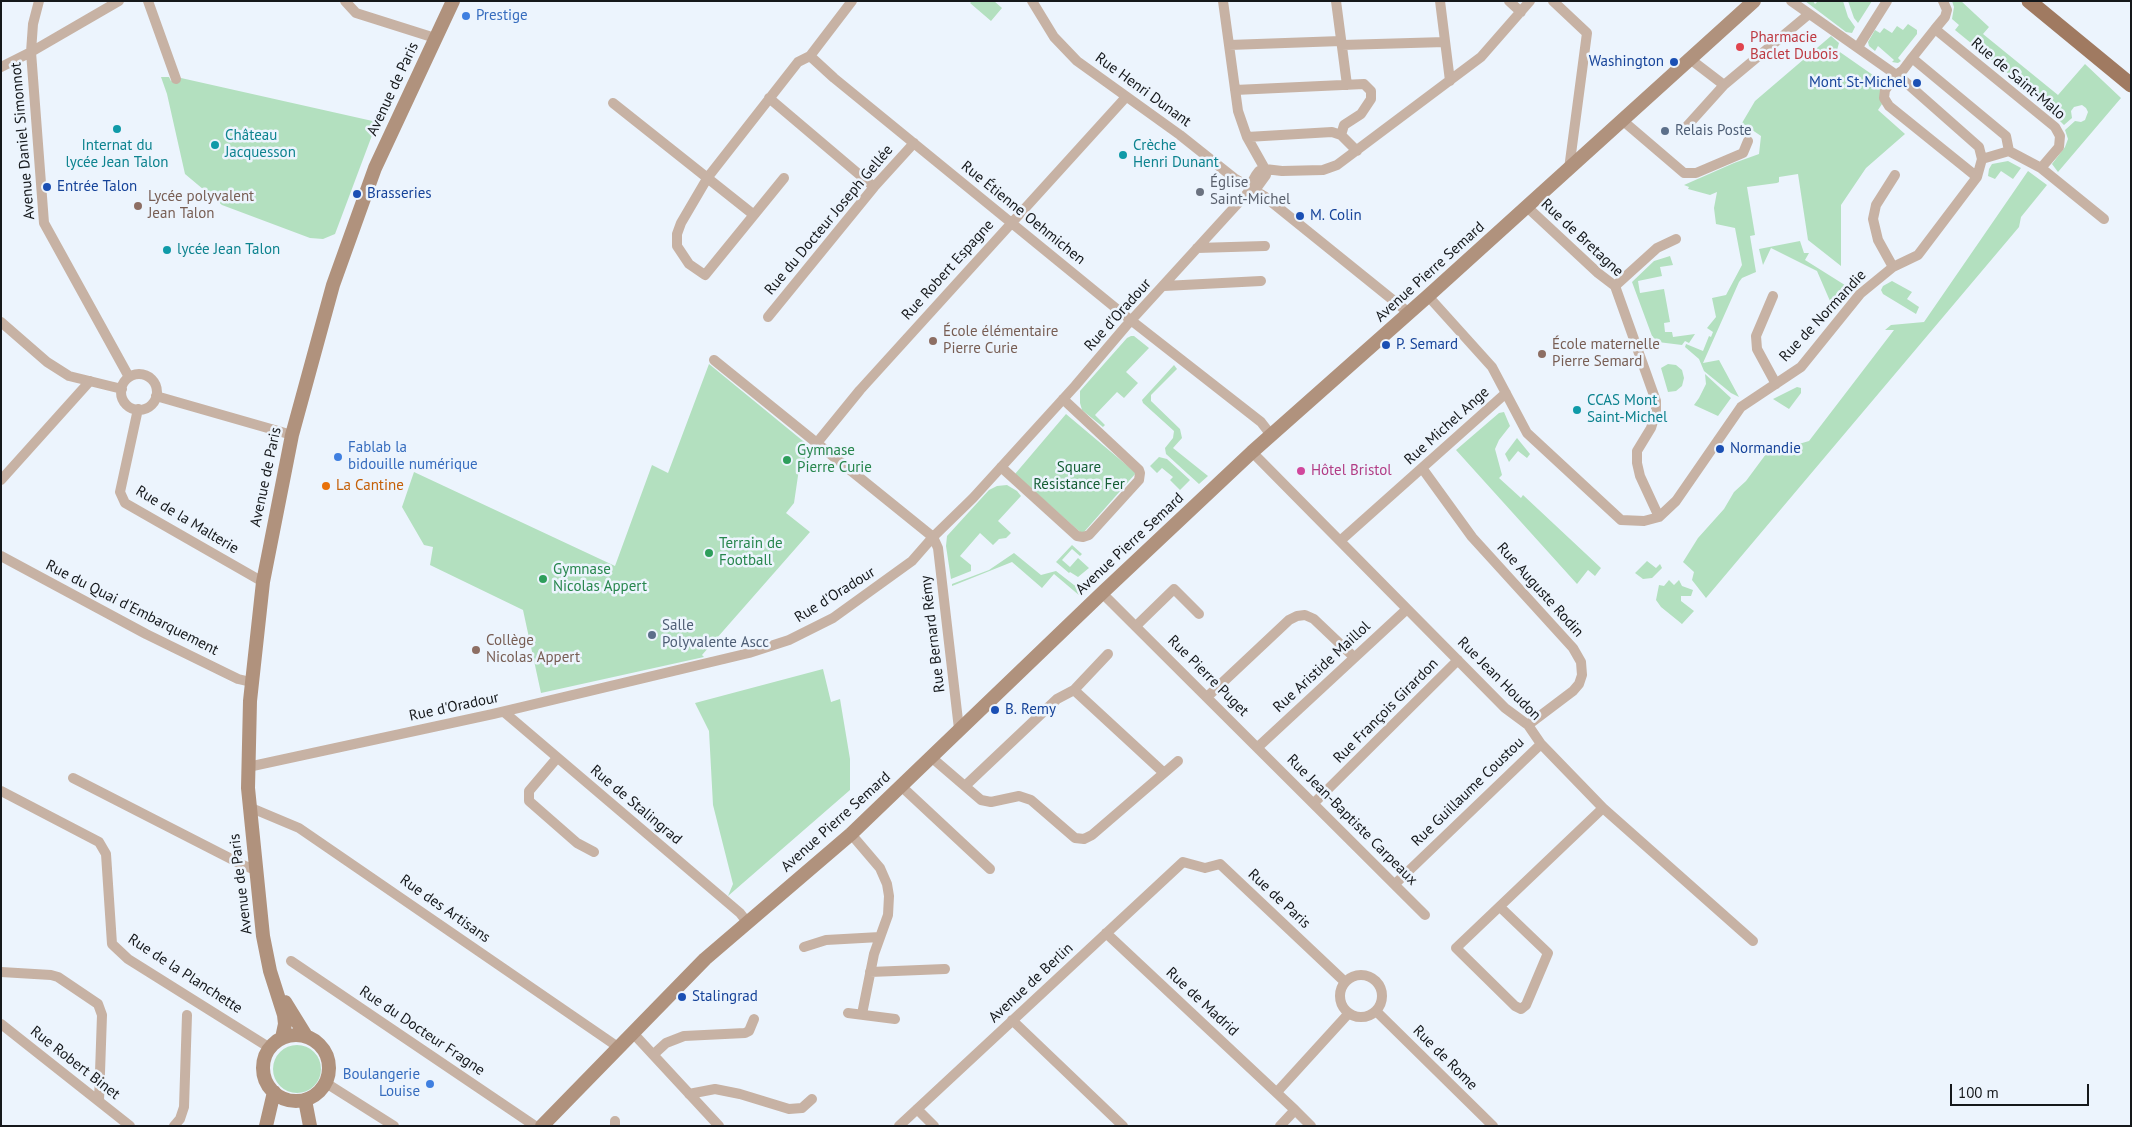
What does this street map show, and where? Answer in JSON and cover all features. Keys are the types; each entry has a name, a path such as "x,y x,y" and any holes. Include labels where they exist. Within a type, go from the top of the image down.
{"main road":[{"name":"Avenue de Paris","path":"282,1038 285,1024 284,1015 270,970 265,944 249,807 248,767 251,682 263,582 276,506 292,434 322,322 358,214 389,136 453,1"},
{"name":"Avenue Pierre Semard","path":"542,1126 686,976 851,834 1102,592 1252,452 1428,296 1754,1"},
{"path":"2030,3 2130,85"},
{"name":"Avenue de Paris","path":"276,985 306,1036"},
{"path":"298,1034 306,1036 318,1043 325,1051 329,1062 329,1073 326,1083 314,1096 305,1100 285,1099 274,1092 264,1076 263,1066 270,1048 282,1038 298,1034"},
{"path":"266,1126 274,1092"},
{"path":"305,1100 310,1126"}],"street":[{"name":"Avenue Daniel Simonnot","path":"39,1 33,24 32,52 44,223 129,377"},
{"path":"1,67 32,52 119,1"},
{"path":"148,1 176,79"},
{"path":"345,1 356,13 435,38"},
{"path":"784,178 705,275 688,264 677,246 677,234 681,223 708,177 798,62 810,56 852,1"},
{"name":"Rue Henri Dunant","path":"1032,1 1046,26 1069,54 1180,135 1234,178 1252,188 1409,313"},
{"path":"1223,1 1238,111 1248,137 1265,169 1323,170 1337,165 1357,151 1482,57 1530,1"},
{"path":"1336,1 1347,85"},
{"path":"1440,1 1450,81"},
{"path":"1509,1 1521,12"},
{"path":"1553,1 1587,34 1568,169"},
{"path":"1792,1 1896,74 1979,147 1982,159 2008,152 2041,168 2104,219"},
{"path":"1858,47 1887,1"},
{"path":"1943,1 1946,10 1945,17 1903,70 1896,74 1885,90 1884,98 1890,106 1977,177"},
{"path":"1688,126 1724,85 1809,14"},
{"name":"Rue de Saint-Malo","path":"1935,30 2055,127 2060,136 2059,147 2041,168"},
{"path":"1229,45 1445,42"},
{"name":"Rue Étienne Oehmichen","path":"810,56 1131,320 1261,422 1271,435"},
{"path":"1912,58 2006,136 2008,152"},
{"path":"1690,59 1724,85"},
{"path":"1235,90 1364,84 1370,90 1370,100 1361,114 1344,125 1341,135"},
{"name":"Rue Robert Espagne","path":"816,444 860,390 1126,97"},
{"path":"769,98 874,187"},
{"path":"613,103 708,177 754,216"},
{"path":"1622,120 1684,173 1696,173 1743,153 1748,141"},
{"path":"1248,137 1332,132 1341,135 1357,151"},
{"name":"Rue du Docteur Joseph Gellée","path":"768,317 874,187 914,142"},
{"name":"Rue de Normandie","path":"1659,517 1676,501 1741,407 1801,367 1860,294 1893,267 1918,255 1977,177 1982,159"},
{"name":"Rue d'Oradour","path":"248,767 504,712 681,670 789,640 833,618 912,561 932,537 1002,467 1131,320 1252,188 1252,182 1259,170 1265,169"},
{"path":"1893,267 1878,240 1873,219 1876,206 1895,175"},
{"name":"Rue de Bretagne","path":"1526,206 1598,273 1615,286 1656,401 1656,412 1651,428 1638,451 1637,463 1640,476 1659,517"},
{"path":"1615,286 1657,248 1676,239"},
{"path":"1197,248 1265,246"},
{"path":"1164,286 1261,281"},
{"path":"1428,296 1492,367 1527,433 1621,520 1644,521 1659,517"},
{"path":"1774,296 1756,336 1757,348 1776,384"},
{"path":"1,322 47,362 69,376 122,389"},
{"path":"714,360 932,537"},
{"path":"139,374 149,377 156,386 156,396 149,406 138,409 127,405 122,395 122,389 129,377 139,374"},
{"path":"1,480 90,381"},
{"name":"Rue Michel Ange","path":"1340,541 1506,393"},
{"path":"156,396 292,434"},
{"path":"1002,467 1080,538 1089,535 1139,480 1139,470 1063,399"},
{"name":"Rue de la Malterie","path":"138,409 120,492 125,503 263,582"},
{"name":"Rue Jean Houdon","path":"1252,452 1505,708 1528,725 1541,744 1603,808 1753,942"},
{"name":"Rue Auguste Rodin","path":"1422,468 1472,537 1573,648 1582,662 1582,675 1579,684 1573,691 1528,725"},
{"name":"Rue Bernard Rémy","path":"932,537 938,548 959,729"},
{"name":"Rue du Quai d'Embarquement","path":"1,556 146,634 238,679 251,682"},
{"path":"1136,626 1174,589 1199,614"},
{"name":"Rue Pierre Puget","path":"1102,592 1258,747"},
{"name":"Rue Aristide Maillol","path":"1258,747 1407,608"},
{"path":"1208,697 1289,620 1297,616 1305,615 1314,619 1354,657"},
{"path":"965,786 1057,699 1074,690 1108,654"},
{"name":"Rue François Girardon","path":"1314,803 1458,660"},
{"path":"1074,690 1164,773"},
{"name":"Rue de Stalingrad","path":"504,712 740,912 747,922"},
{"name":"Rue Guillaume Coustou","path":"1395,884 1541,744"},
{"name":"Rue Jean-Baptiste Carpeaux","path":"1258,747 1425,914"},
{"path":"931,757 981,800 990,802 1019,796 1031,800 1075,838 1084,839 1092,835 1178,761"},
{"path":"557,758 528,791 529,801 577,843 594,852"},
{"path":"73,778 243,866 255,870"},
{"path":"901,786 990,869"},
{"name":"Rue de la Planchette","path":"1,791 99,842 106,854 112,944 128,959 270,1048"},
{"name":"Rue des Artisans","path":"249,807 299,828 618,1047"},
{"path":"1500,907 1548,953 1526,1005 1521,1009 1456,948 1603,808"},
{"path":"851,834 880,868 889,896 888,915 870,972 862,1014"},
{"name":"Avenue de Berlin","path":"899,1126 1183,862"},
{"name":"Rue de Paris","path":"1183,862 1205,868 1220,864 1345,982"},
{"name":"Rue de Madrid","path":"1106,933 1311,1126"},
{"path":"804,947 826,940 880,937"},
{"name":"Rue du Docteur Fragne","path":"291,961 535,1126"},
{"path":"870,972 945,969"},
{"path":"1,972 58,977 98,1004 102,1015 99,1100"},
{"path":"1362,975 1372,978 1377,982 1382,997 1376,1011 1363,1017 1349,1013 1340,1000 1341,989 1345,982 1354,976 1362,975"},
{"name":"Rue de Rome","path":"1376,1011 1493,1126"},
{"path":"848,1013 895,1019"},
{"path":"1277,1092 1349,1013"},
{"path":"174,1126 180,1119 184,1107 187,1015"},
{"path":"654,1054 666,1043 684,1036 749,1032 754,1019"},
{"path":"1012,1020 1123,1126"},
{"name":"Rue Robert Binet","path":"1,1024 130,1126"},
{"path":"632,1032 719,1126"},
{"path":"326,1083 394,1126"},
{"path":"689,1094 715,1089 789,1109 802,1108 812,1099"},
{"path":"917,1109 934,1126"},
{"path":"1280,1126 1295,1110"}],"green space":[{"path":"972,1 994,1 1002,8 991,21 970,3"},
{"path":"1805,1 1813,1 1815,4 1818,1 1843,1 1848,17 1855,27 1852,33 1846,32"},
{"path":"1848,1 1872,1 1858,23 1854,18"},
{"path":"1952,1 1961,1 1989,27 1983,34 2058,95 2085,64 2121,98 2058,172 2052,164 2065,147 2068,139 2065,130 2075,121 2081,122 2085,120 2088,112 2086,108 2082,105 2074,107 2071,111 2072,118 2064,125 2057,118 2059,115 1955,30 1959,25 1952,19 1954,7"},
{"path":"1908,24 1917,30 1917,34 1898,58 1901,61 1898,63 1892,62 1894,60 1878,46 1875,51 1869,46 1868,42 1875,30 1880,33 1884,28 1892,33 1897,26 1903,30"},
{"path":"1831,36 1839,43 1837,50 1880,80 1880,99 1882,104 1878,110 1905,134 1866,168 1841,205 1841,266 1808,240 1798,174 1779,177 1779,182 1777,183 1747,187 1755,235 1750,236 1756,272 1742,278 1739,282 1703,363 1719,360 1739,397 1731,393 1704,371 1699,359 1685,347 1686,344 1703,351 1709,336 1711,337 1713,332 1707,328 1716,317 1712,298 1726,295 1742,265 1735,228 1716,224 1714,208 1717,192 1710,195 1688,189 1689,187 1684,185 1759,154 1761,136 1742,123 1755,101"},
{"path":"161,77 169,77 171,81 181,78 377,122 335,234 323,239 310,238 222,205 185,174 167,94"},
{"path":"2008,161 2021,168 2013,179 2001,171 1995,179 1988,176 1992,164"},
{"path":"2028,171 2047,185 2021,217 2019,227 1706,598 1692,580 1694,572 1683,562 1698,538 1724,509 1734,492 1746,481 1766,454 1774,448 1792,446 1809,441 1894,330 1885,330 1891,325 1924,322"},
{"path":"1800,241 1804,253 1809,253 1805,260 1848,287 1833,308 1817,271 1771,248 1763,265 1759,249"},
{"path":"1670,256 1673,265 1660,267 1662,276 1638,281 1640,293 1664,289 1670,322 1664,323 1665,332 1672,332 1673,337 1695,334 1689,343 1685,341 1682,345 1658,342 1652,336 1632,282 1654,261"},
{"path":"1892,281 1912,292 1907,299 1919,307 1916,314 1883,294 1881,290 1883,286"},
{"path":"1134,336 1149,348 1126,372 1138,383 1124,398 1117,392 1095,415 1105,425 1103,427 1082,410 1080,391 1127,338"},
{"path":"709,364 814,450 799,469 794,503 786,513 810,532 702,655 704,657 541,693 523,610 430,565 433,547 424,545 402,507 414,472 615,566 652,465 668,473"},
{"path":"1668,364 1676,365 1682,370 1684,378 1682,386 1676,391 1668,392 1661,368"},
{"path":"1174,365 1177,369 1151,395 1151,401 1180,429 1182,438 1173,448 1208,476 1199,484 1166,454 1165,448 1173,438 1174,431 1142,400"},
{"path":"1705,374 1731,398 1718,416 1694,405 1706,384"},
{"path":"1797,387 1801,388 1801,393 1789,409 1773,399"},
{"path":"1504,412 1510,426 1499,440 1495,449 1502,475 1499,478 1521,498 1523,495 1601,568 1595,576 1588,570 1577,584 1456,450 1499,413"},
{"name":"Square Résistance Fer","path":"1066,414 1136,473 1084,532 1080,532 1015,474"},
{"path":"1517,438 1530,454 1527,458 1518,451 1509,462 1505,454"},
{"path":"1159,457 1167,459 1190,480 1180,490 1170,480 1173,477 1162,468 1157,473 1150,466"},
{"path":"1007,485 1021,496 998,521 1011,533 1006,538 999,539 993,545 980,533 960,556 971,565 971,571 951,579 946,546 947,536 989,490 997,486"},
{"path":"1072,545 1082,554 1080,556 1072,549 1062,560 1070,567 1078,558 1089,568 1078,577 1069,573 1056,562"},
{"path":"1014,553 1041,575 1056,571 1074,585 1082,585 1087,588 1080,596 1054,574 1042,588 1012,562 952,586 952,584 989,570"},
{"path":"1647,561 1656,568 1660,564 1662,568 1652,578 1643,579 1635,573"},
{"path":"1669,580 1674,585 1679,580 1682,586 1693,590 1691,596 1681,596 1681,601 1694,611 1682,624 1661,607 1656,600 1659,585 1664,586"},
{"path":"823,669 831,702 840,699 850,759 850,790 728,896 733,884 713,805 709,731 695,703"},
{"path":"297,1045 306,1047 314,1052 319,1060 321,1069 319,1078 314,1086 306,1091 297,1093 288,1091 280,1086 275,1078 273,1069 275,1060 280,1052 288,1047"}],"place":[{"name":"Prestige","path":"466,16"},
{"name":"Pharmacie Baclet Dubois","path":"1740,47"},
{"name":"Washington","path":"1674,62"},
{"name":"Mont St-Michel","path":"1917,83"},
{"name":"Internat du lycée Jean Talon","path":"117,129"},
{"name":"Relais Poste","path":"1665,131"},
{"name":"Château Jacquesson","path":"215,145"},
{"name":"Crèche Henri Dunant","path":"1123,155"},
{"name":"Entrée Talon","path":"47,187"},
{"name":"Église Saint-Michel","path":"1200,192"},
{"name":"Brasseries","path":"357,194"},
{"name":"Lycée polyvalent Jean Talon","path":"138,206"},
{"name":"M. Colin","path":"1300,216"},
{"name":"lycée Jean Talon","path":"167,250"},
{"name":"École élémentaire Pierre Curie","path":"933,341"},
{"name":"P. Semard","path":"1386,345"},
{"name":"École maternelle Pierre Semard","path":"1542,354"},
{"name":"CCAS Mont Saint-Michel","path":"1577,410"},
{"name":"Normandie","path":"1720,449"},
{"name":"Fablab la bidouille numérique","path":"338,457"},
{"name":"Gymnase Pierre Curie","path":"787,460"},
{"name":"Hôtel Bristol","path":"1301,471"},
{"name":"La Cantine","path":"326,486"},
{"name":"Terrain de Football","path":"709,553"},
{"name":"Gymnase Nicolas Appert","path":"543,579"},
{"name":"Salle Polyvalente Ascc","path":"652,635"},
{"name":"Collège Nicolas Appert","path":"476,650"},
{"name":"B. Remy","path":"995,710"},
{"name":"Stalingrad","path":"682,997"},
{"name":"Boulangerie Louise","path":"430,1084"}]}
